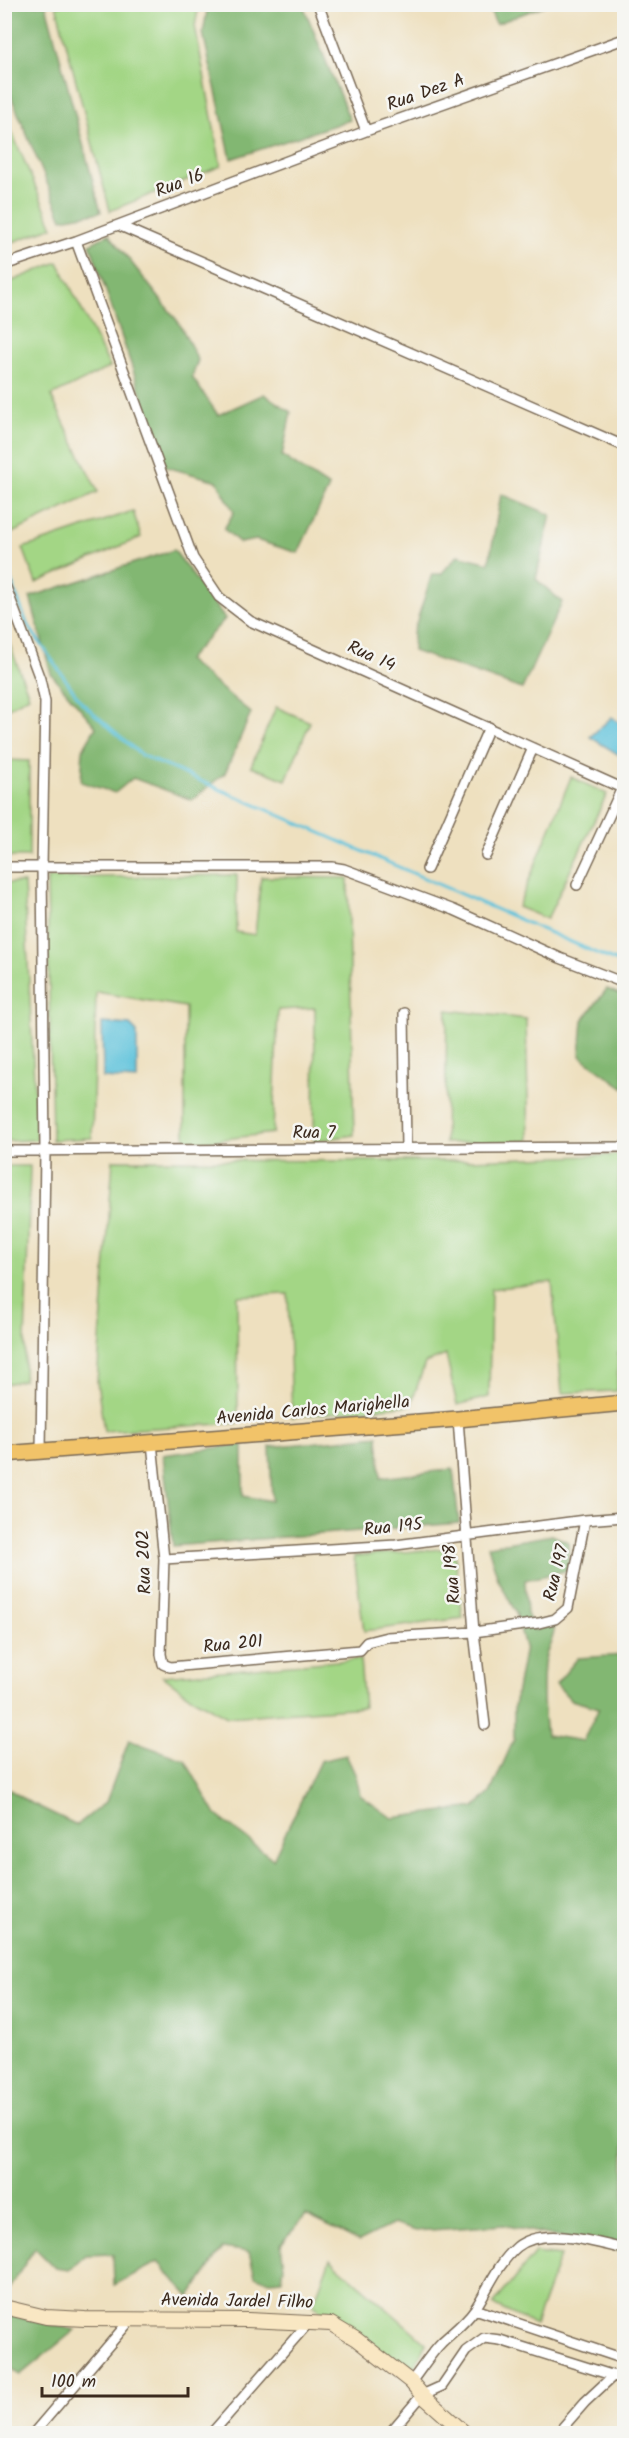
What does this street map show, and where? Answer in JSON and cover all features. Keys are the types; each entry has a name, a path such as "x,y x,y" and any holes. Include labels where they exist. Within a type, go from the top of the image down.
{"main road":[{"name":"Avenida Carlos Marighella","path":"4,1454 458,1419 624,1403"},
{"name":"Avenida Jardel Filho","path":"4,2307 46,2317 310,2321 331,2324 342,2329 411,2382 422,2395 466,2433"}],"street":[{"path":"318,4 366,131"},
{"name":"Rua Dez A","path":"366,131 624,39"},
{"name":"Rua 16","path":"4,265 76,241 366,131"},
{"path":"118,225 624,446"},
{"name":"Rua 14","path":"76,241 193,558 219,597 250,621 623,789"},
{"path":"4,582 40,679 45,702 42,868 45,1151 41,1451"},
{"path":"427,869 489,727"},
{"path":"486,855 532,748"},
{"path":"578,885 623,789"},
{"path":"4,867 344,869 454,910 560,958 624,982"},
{"path":"404,1013 406,1149"},
{"name":"Rua 7","path":"4,1151 624,1147"},
{"name":"Rua 198","path":"458,1419 474,1632 485,1725"},
{"name":"Rua 202","path":"152,1443 164,1559 161,1654 164,1664 170,1667 179,1666"},
{"name":"Rua 195","path":"164,1559 396,1545 624,1517"},
{"name":"Rua 197","path":"474,1632 539,1623 564,1613 568,1608 574,1586 585,1520"},
{"name":"Rua 201","path":"179,1666 360,1650 367,1642 387,1637 474,1632"},
{"path":"411,2382 441,2343 463,2324 475,2309 485,2290 517,2247 540,2237 578,2238 624,2249"},
{"path":"475,2309 624,2359"},
{"path":"33,2433 132,2318"},
{"path":"211,2433 310,2321"},
{"path":"389,2433 422,2395 442,2386 466,2351 484,2338 500,2340 624,2379"},
{"path":"557,2433 614,2375"}],"green space":[{"path":"4,5 46,5 101,212 62,219 5,82"},
{"path":"56,5 199,5 195,26 221,166 110,211"},
{"path":"208,5 303,5 350,120 231,159 203,33"},
{"path":"488,5 546,5 496,24"},
{"path":"4,114 53,227 5,245 4,245"},
{"path":"109,234 179,323 198,360 192,377 218,415 264,394 291,412 282,456 329,487 298,553 256,540 240,543 224,529 234,512 217,481 166,467 90,244"},
{"path":"58,262 110,367 51,396 98,492 10,534 4,520 5,284"},
{"path":"501,494 551,515 536,579 562,602 522,689 413,651 413,633 432,574 441,574 458,555 489,563"},
{"path":"133,511 141,537 36,583 23,548"},
{"path":"174,550 225,619 187,660 251,713 225,773 192,800 133,778 115,793 81,782 83,749 96,727 51,674 30,597"},
{"path":"5,632 29,696 4,710"},
{"path":"276,707 310,722 286,780 251,766"},
{"path":"4,756 7,760 29,761 29,857 5,857"},
{"path":"571,777 607,794 547,919 518,907"},
{"path":"237,875 236,932 255,935 261,877 348,878 354,1135 314,1141 315,1008 278,1010 273,1133 185,1144 185,1007 96,992 92,1138 52,1140 47,878"},
{"path":"5,883 24,883 37,1140 5,1141"},
{"path":"607,989 624,996 624,1088 580,1056 583,1020"},
{"path":"447,1010 526,1019 529,1141 445,1143"},
{"path":"620,1155 618,1194 624,1195 624,1354 618,1353 617,1391 562,1393 552,1282 491,1289 489,1397 457,1405 446,1355 425,1363 411,1405 292,1417 288,1294 237,1296 238,1423 104,1431 97,1382 113,1160 440,1161"},
{"path":"5,1166 30,1166 24,1380 5,1384"},
{"path":"378,1436 381,1478 453,1469 459,1523 173,1546 163,1455 243,1444 243,1496 272,1501 270,1447"},
{"path":"552,1535 568,1542 569,1570 525,1580 527,1614 535,1631 553,1619 554,1625 544,1664 543,1700 546,1735 583,1741 599,1708 571,1700 556,1684 578,1658 624,1655 624,2252 504,2225 416,2231 393,2224 359,2241 306,2215 281,2244 284,2267 282,2280 268,2281 255,2276 249,2252 223,2248 190,2297 158,2262 114,2285 113,2254 86,2255 69,2270 55,2268 35,2248 8,2290 5,2290 4,1786 29,1802 77,1825 106,1802 129,1740 185,1760 216,1815 273,1859 320,1761 346,1755 356,1776 360,1795 392,1818 475,1807 490,1793 514,1739 514,1706 525,1647 516,1613 498,1579 488,1546"},
{"path":"454,1548 463,1618 364,1631 354,1556"},
{"path":"360,1659 364,1707 227,1717 191,1697 163,1676"},
{"path":"535,2253 560,2256 535,2325 493,2305"},
{"path":"330,2259 426,2343 411,2374 313,2305"},
{"path":"5,2314 75,2330 20,2375 5,2363"}],"water":[{"path":"612,717 624,726 624,758 590,737"},
{"path":"102,1023 130,1025 137,1032 137,1080 103,1078"}],"waterway":[{"path":"4,562 27,624 82,703 141,755 624,965"}]}
